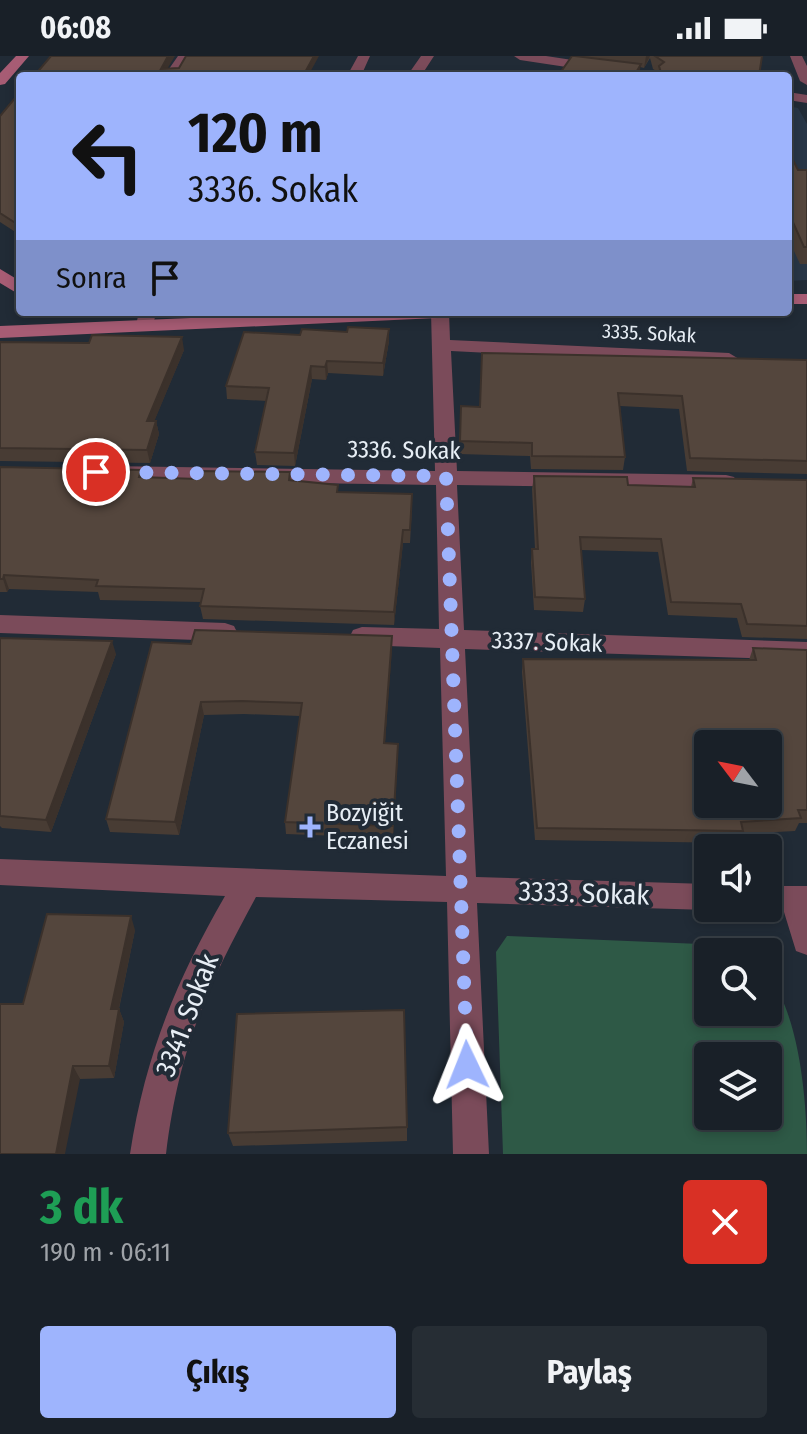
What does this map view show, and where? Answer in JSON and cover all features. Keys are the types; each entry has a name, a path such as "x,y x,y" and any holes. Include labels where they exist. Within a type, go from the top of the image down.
{"street":[{"path":"0,81 23,56"},
{"path":"520,56 587,61 635,72"},
{"path":"796,56 807,81"},
{"path":"0,274 16,287"},
{"path":"52,316 69,329"},
{"path":"0,332 69,329 147,318 245,316"},
{"path":"440,316 471,1154"},
{"name":"3335. Sokak","path":"441,345 743,360"},
{"name":"3336. Sokak","path":"96,472 744,482"},
{"path":"0,624 249,633"},
{"name":"3337. Sokak","path":"343,636 807,651"},
{"name":"3333. Sokak","path":"0,872 247,884 694,896"},
{"name":"3341. Sokak","path":"148,1154 156,1100 171,1042 206,959 247,884"},
{"path":"790,899 807,941"}],"shaded area":[{"path":"792,107 798,108 807,124 807,280 792,281"}],"green space":[{"path":"507,936 694,944 694,1026 782,1026 782,999 800,1061 807,1154 503,1154 496,952"}],"building":[{"path":"51,56 168,56 161,69 179,68 186,56 314,56 305,72 37,72"},
{"path":"572,56 641,64 636,72 561,72"},
{"path":"655,56 762,56 760,72 661,72 659,66 664,62"},
{"path":"16,97 16,223 0,213 0,116"},
{"path":"792,160 798,170 807,170 807,247 804,247 792,220"},
{"path":"348,327 389,329 383,363 327,361 325,367 311,366 294,453 255,452 269,388 226,386 244,332 300,335 302,329 347,332"},
{"path":"92,335 182,337 147,421 156,421 147,450 0,448 0,342 89,343"},
{"path":"482,353 807,360 807,461 690,458 682,396 618,393 625,457 532,456 532,443 460,441 461,406 480,407"},
{"path":"0,467 141,470 139,477 197,479 199,471 290,472 289,480 338,485 337,492 412,494 410,530 403,530 394,612 200,606 204,589 96,586 98,580 4,575 0,579"},
{"path":"534,476 627,477 628,485 695,487 693,478 807,480 807,626 747,624 741,604 671,602 661,539 580,537 585,599 535,597 532,549 538,549"},
{"path":"195,630 392,636 384,743 398,744 393,826 285,822 302,703 242,701 201,702 175,822 106,819 152,642 191,644"},
{"path":"0,638 112,641 46,820 0,816"},
{"path":"753,648 807,650 807,810 798,810 801,818 741,822 743,831 537,828 523,659 756,660"},
{"path":"47,914 131,916 111,1009 119,1009 109,1066 73,1066 56,1154 0,1154 0,1004 23,1004"},
{"path":"404,1010 407,1127 228,1133 237,1014"}],"place":[{"name":"Bozyiğit Eczanesi","path":"310,827"}],"route":[{"path":"96,472 446,476 467,1065"}]}
